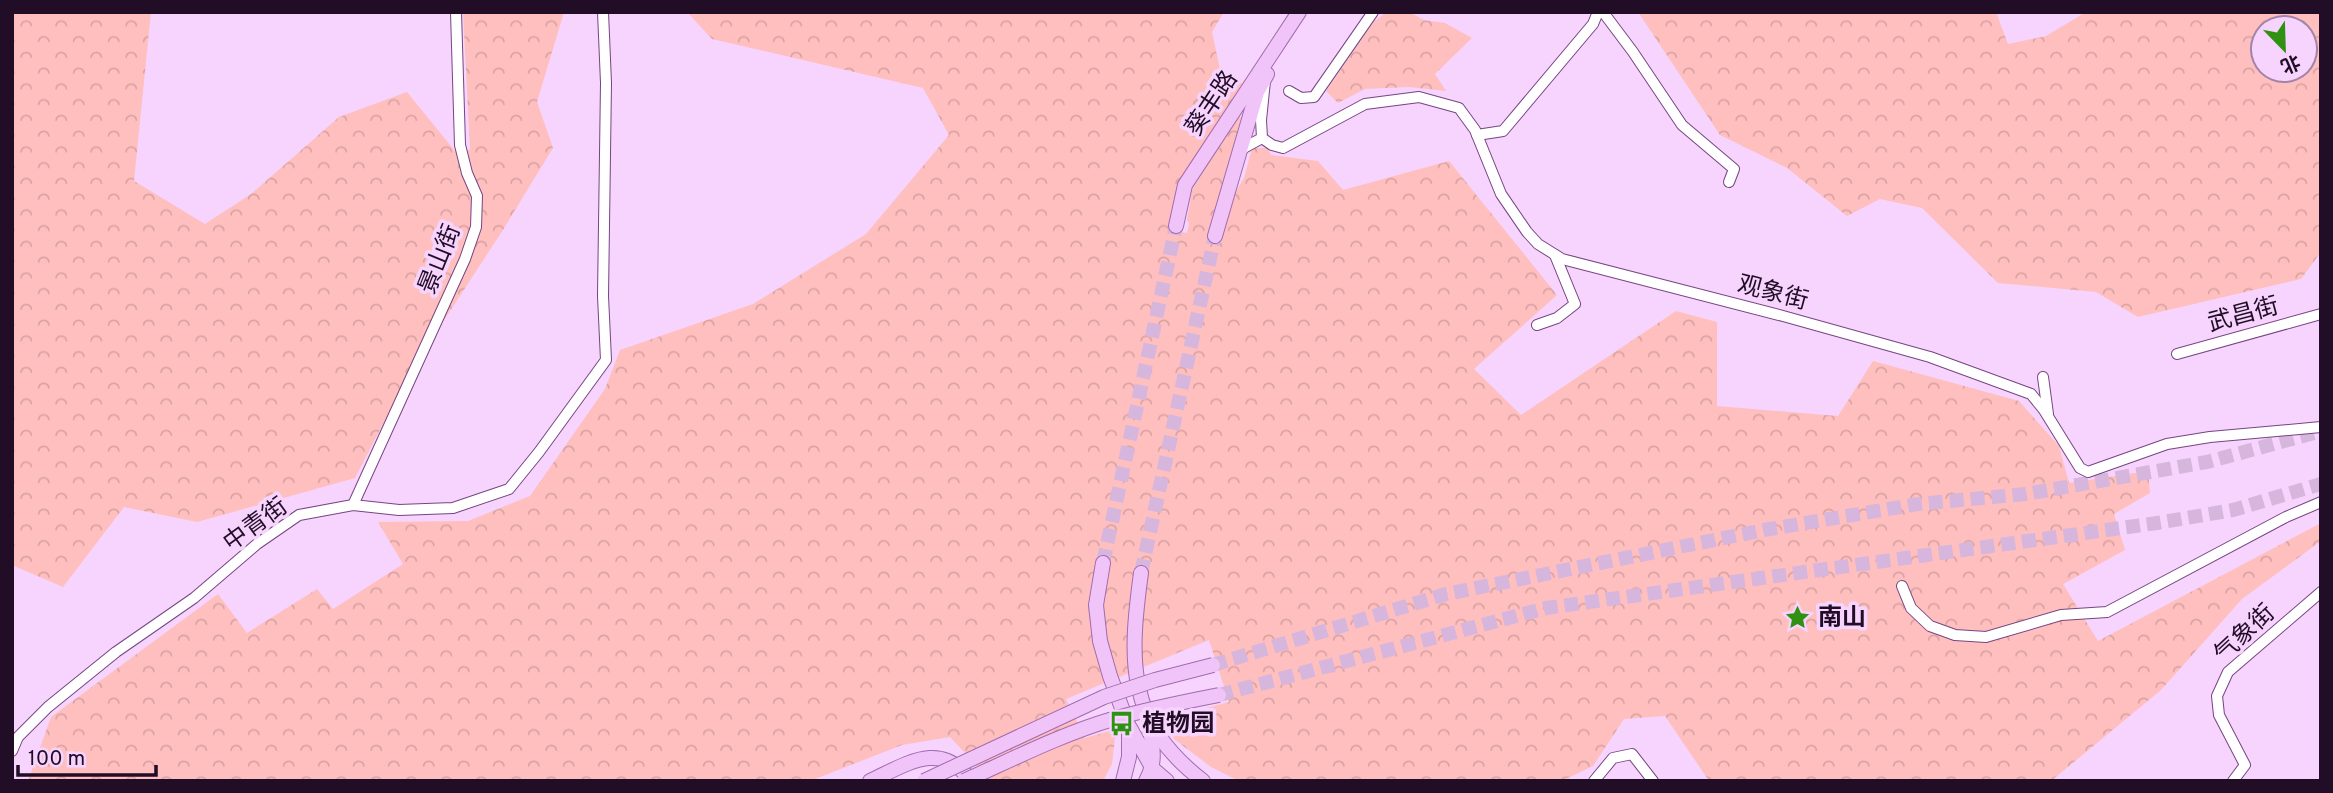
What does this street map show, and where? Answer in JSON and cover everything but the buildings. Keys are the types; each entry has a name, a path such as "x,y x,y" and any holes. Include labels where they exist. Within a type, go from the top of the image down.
{"main road":[{"name":"葵丰路","path":"1176,226 1185,185 1299,12"},
{"name":"葵丰路","path":"1215,236 1257,92 1310,12"},
{"path":"1103,563 1096,605 1100,641 1129,727 1129,757 1123,781"},
{"path":"1141,573 1133,657 1149,722 1172,754 1202,781"},
{"path":"924,781 1104,697 1155,680 1213,666"},
{"path":"964,781 1063,736 1111,719 1219,695"},
{"path":"1149,722 1145,741 1155,778 1183,777 1202,781"},
{"path":"1129,727 1145,741"},
{"path":"870,781 923,757 955,762 971,781"},
{"path":"912,762 929,766 943,781"}],"street":[{"name":"景山街","path":"353,505 465,259 476,227 477,197 460,145 456,12"},
{"name":"中青街","path":"12,751 18,737 48,707 116,652 194,598 257,544 299,515 353,505 398,510 453,508 509,489 606,360 603,296 607,83 603,12"},
{"path":"1289,91 1301,98 1314,97 1373,12"},
{"path":"1477,135 1503,131 1593,24 1600,12 1633,52 1682,125 1734,169 1729,182"},
{"path":"1240,150 1262,138 1265,78"},
{"name":"观象街","path":"1262,138 1283,148 1365,104 1419,97 1460,108 1477,135 1501,194 1527,233 1538,244 1562,259 1930,357 2031,394 2080,468 2088,472 2167,444 2210,437 2321,427"},
{"path":"1537,325 1557,318 1575,304 1555,254"},
{"name":"武昌街","path":"2177,354 2321,314"},
{"path":"2043,377 2048,416"},
{"path":"1902,586 1911,608 1930,626 1955,635 1986,637 2061,615 2107,612 2286,517 2321,502"},
{"name":"气象街","path":"2233,781 2245,765 2219,715 2217,695 2228,672 2321,592"},
{"path":"1594,781 1613,758 1632,754 1653,781"}],"green space":[{"path":"12,12 151,12 134,181 205,224 251,194 339,117 407,92 459,156 470,149 463,12 564,12 537,102 553,148 409,374 355,478 197,522 124,507 63,587 12,565"},
{"path":"687,12 1224,12 1212,32 1220,69 1242,84 1182,181 1172,230 1187,233 1192,190 1237,117 1241,117 1209,238 1221,242 1234,195 1244,178 1252,148 1267,148 1271,155 1318,161 1343,190 1449,161 1557,295 1474,369 1521,415 1676,311 1717,322 1717,406 1838,416 1873,361 2019,401 2059,446 2069,483 2148,471 2150,493 2114,514 2125,550 2063,584 2098,641 2321,523 2321,541 2242,599 2161,690 2051,781 1709,781 1665,716 1624,719 1593,766 1562,781 1239,781 1211,767 1174,739 1165,719 1229,702 1209,640 1066,699 1085,738 1116,729 1112,764 1103,781 991,781 950,737 902,745 810,781 28,781 51,717 218,594 247,633 317,589 333,609 403,564 378,522 468,521 530,496 605,389 620,350 753,304 866,234 949,135 923,88 712,39"},
{"path":"1387,12 1409,12 1424,20 1445,23 1472,38 1435,74 1446,91 1409,87 1365,89 1338,103 1326,91 1374,21"},
{"path":"1638,12 1996,12 2008,44 2046,36 2086,12 2321,12 2321,252 2301,279 2138,317 2096,292 1998,283 1922,208 1880,199 1847,216 1787,168 1720,135"}],"tunnel":[{"path":"1103,563 1176,226"},
{"path":"1141,573 1215,236"},
{"path":"1213,665 1446,594 1764,530 1918,504 2026,494 2207,462 2321,431"},
{"path":"1219,695 1546,608 2157,523 2233,510 2321,484"}],"place":[{"name":"南山","path":"1798,617"},
{"name":"植物园","path":"1122,723"}]}
